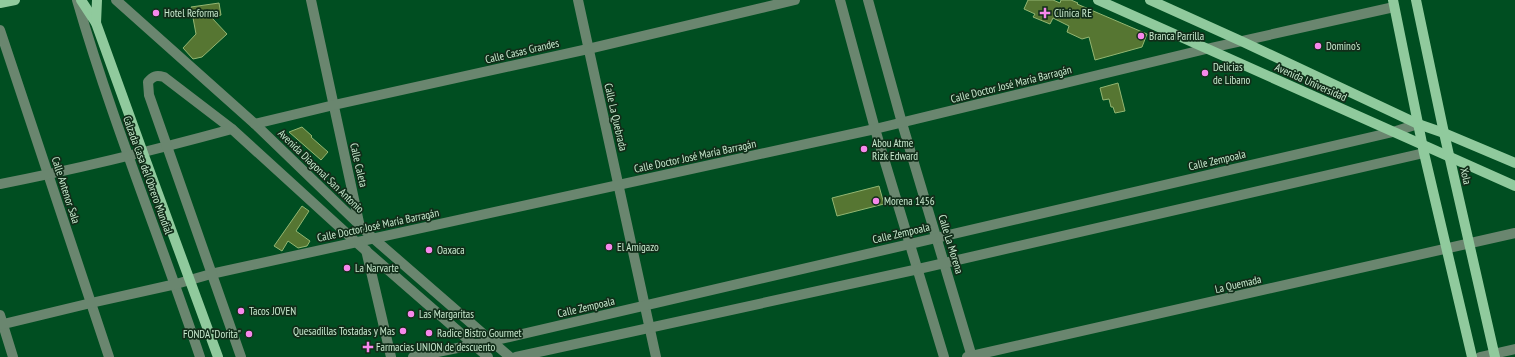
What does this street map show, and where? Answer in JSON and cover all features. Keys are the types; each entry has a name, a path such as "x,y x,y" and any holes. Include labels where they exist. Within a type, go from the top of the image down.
{"main road":[{"path":"0,3 15,0"},
{"name":"Calzada Casa del Obrero Mundial","path":"81,0 96,23 142,153 218,357"},
{"name":"Calzada Casa del Obrero Mundial","path":"96,23 97,0"},
{"name":"Avenida Universidad","path":"1098,0 1393,132 1423,149 1449,158 1515,186"},
{"name":"Avenida Universidad","path":"1150,0 1418,124 1444,133 1515,163"},
{"name":"Xola","path":"1416,0 1449,158 1495,355"},
{"path":"1393,3 1423,149 1472,357"}],"street":[{"name":"Calzada Casa del Obrero Mundial","path":"77,0 92,52 128,156 176,284 200,357"},
{"name":"Avenida Diagonal San Antonio","path":"116,0 255,124 360,226"},
{"name":"Calle Caleta","path":"311,0 360,226 392,357"},
{"name":"Calle La Quebrada","path":"578,0 656,357"},
{"name":"Calle Casas Grandes","path":"255,124 588,49 795,0"},
{"path":"840,0 875,129 944,357"},
{"name":"Calle La Morena","path":"868,0 902,122 937,237 970,357"},
{"name":"Calle Doctor José María Barragán","path":"1,321 176,284 211,274 365,242 875,129 1393,3"},
{"name":"Calle Antenor Sala","path":"0,30 109,357"},
{"path":"241,357 147,87 148,82 157,75 164,77 232,129 365,242 492,341 510,357"},
{"name":"Calle Zempoala","path":"413,357 492,341 1393,132 1418,124"},
{"path":"0,184 48,175 142,153 232,129"},
{"path":"516,357 918,269 1423,149"},
{"name":"La Quemada","path":"970,357 1515,233"},
{"path":"365,242 488,357"},
{"path":"1,321 12,357"},
{"path":"1480,357 1495,355 1515,349"}],"building":[{"path":"1028,0 1053,0 1060,3 1061,0 1071,0 1078,3 1077,4 1147,34 1142,47 1095,60 1089,37 1082,39 1067,32 1069,26 1053,18 1050,24 1033,17 1035,14 1024,9"},
{"path":"219,3 221,15 212,18 227,34 202,57 193,59 183,48 196,34 191,7"},
{"path":"1118,83 1125,111 1115,113 1113,107 1111,107 1109,99 1103,100 1100,88"},
{"path":"302,127 328,152 321,160 289,132"},
{"name":"Morena 1456","path":"879,186 884,204 837,216 832,198"},
{"path":"302,206 309,211 296,231 310,241 307,246 298,248 288,241 282,251 274,246"}],"place":[{"name":"Hotel Reforma","path":"156,13"},
{"name":"Clínica RE","path":"1045,13"},
{"name":"Branca Parrilla","path":"1141,36"},
{"name":"Domino's","path":"1318,46"},
{"name":"Delicias de Líbano","path":"1205,73"},
{"name":"Abou Atme Rizk Edward","path":"864,149"},
{"name":"Morena 1456","path":"876,201"},
{"name":"El Amigazo","path":"609,247"},
{"name":"Oaxaca","path":"429,250"},
{"name":"La Narvarte","path":"347,268"},
{"name":"Tacos JOVEN","path":"241,311"},
{"name":"Las Margaritas","path":"411,314"},
{"name":"Quesadillas Tostadas y Mas","path":"403,331"},
{"name":"Radice Bistro Gourmet","path":"429,333"},
{"name":"FONDA \"Dorita\"","path":"249,334"},
{"name":"Farmacias UNION de descuento","path":"368,347"}]}
